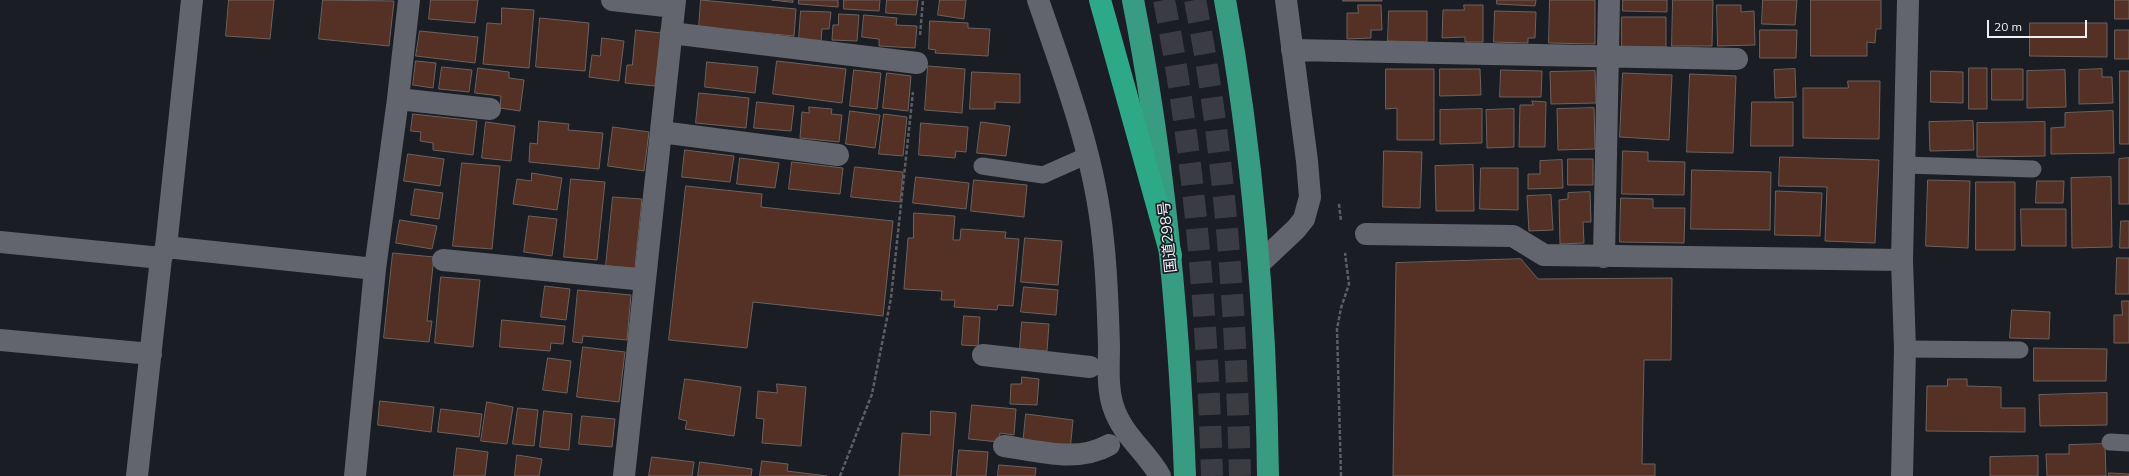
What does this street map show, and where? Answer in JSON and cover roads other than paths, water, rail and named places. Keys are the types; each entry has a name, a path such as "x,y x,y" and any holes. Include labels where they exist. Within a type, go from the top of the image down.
{"highway":[{"path":"1100,0 1171,255"},
{"name":"国道298号","path":"1133,0 1156,134 1171,255 1185,476"},
{"path":"1225,0 1243,111 1259,264 1267,398 1268,476"}],"street":[{"path":"137,476 192,0"},
{"path":"355,476 374,269 398,99 409,0"},
{"path":"612,0 675,3 624,476"},
{"path":"1038,0 1088,155 1103,239 1108,295 1110,388 1113,405 1131,439 1151,461 1160,476"},
{"path":"1259,264 1296,229 1304,219 1310,198 1310,184 1286,0"},
{"path":"1604,257 1609,0"},
{"path":"1902,476 1905,349 1902,260 1908,0"},
{"path":"671,33 917,62"},
{"path":"1292,50 1737,59"},
{"path":"398,99 490,109"},
{"path":"661,132 838,155"},
{"path":"1366,234 1514,236 1544,255 1902,260"},
{"path":"0,242 164,252 374,269"},
{"path":"443,260 645,280"},
{"path":"0,340 151,354"},
{"path":"983,355 1090,367"},
{"path":"1004,446 1069,456 1100,450 1109,445"}],"lane":[{"path":"982,166 1043,175 1088,155"},
{"path":"1904,165 2033,169"},
{"path":"1905,349 2020,350"},
{"path":"2110,442 2129,443"}],"tunnel":[{"path":"1164,0 1184,118 1198,237 1207,357 1212,476"},
{"path":"1195,0 1215,118 1228,237 1236,356 1240,476"}]}
